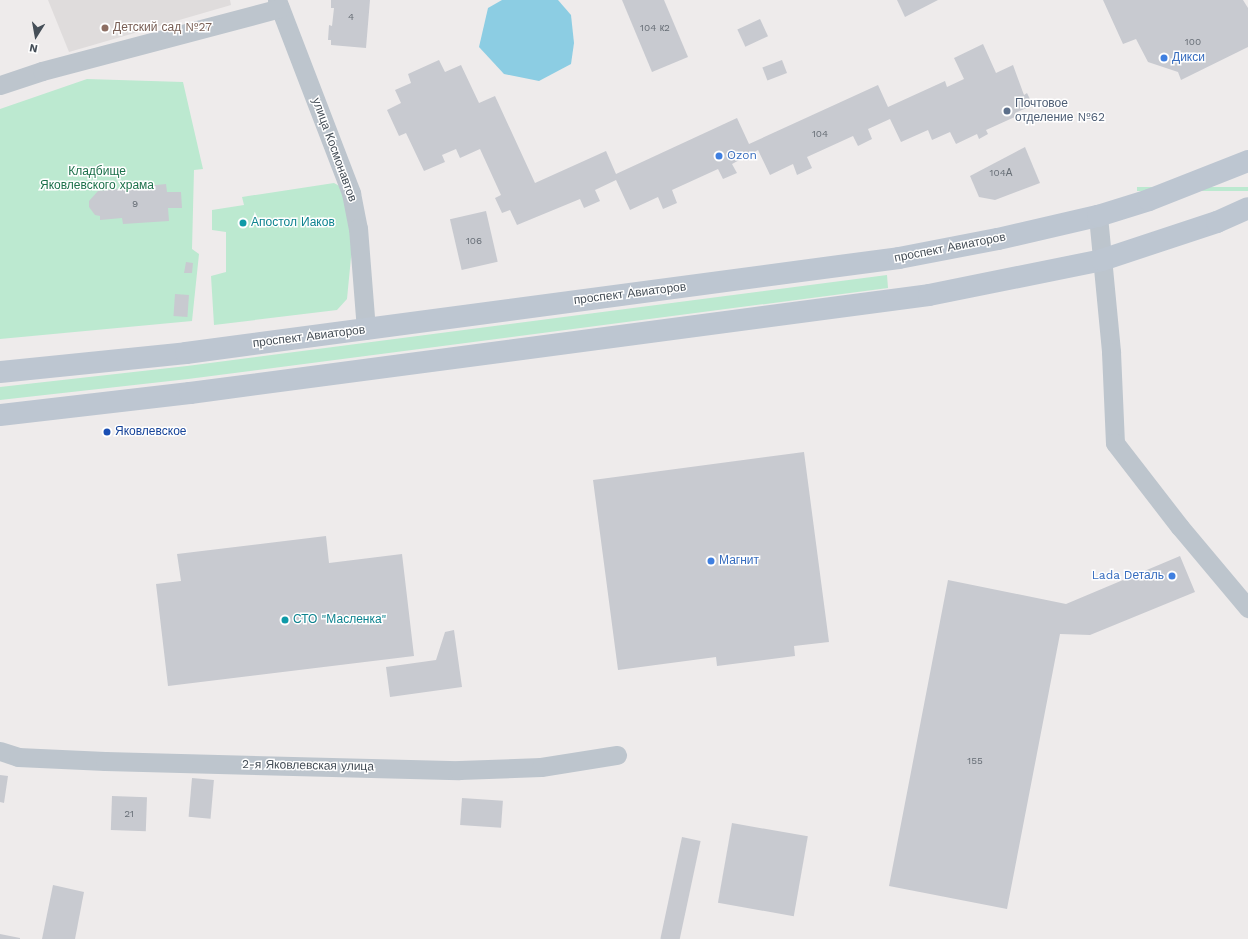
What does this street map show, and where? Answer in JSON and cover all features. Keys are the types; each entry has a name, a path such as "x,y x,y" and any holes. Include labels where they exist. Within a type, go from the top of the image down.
{"main road":[{"name":"проспект Авиаторов","path":"0,372 186,353 899,258 998,239 1098,216 1149,200 1248,161"},
{"path":"0,415 190,393 862,306 1008,280 1102,260 1183,234 1248,208"}],"street":[{"path":"0,85 42,71 278,4"},
{"name":"улица Космонавтов","path":"278,4 351,193 358,228 366,330"},
{"path":"1098,216 1111,352 1115,443 1180,528 1248,608"},
{"name":"2-я Яковлевская улица","path":"0,752 18,757 98,761 459,770 541,767 617,755"}],"shaded area":[{"name":"Детский сад №27","path":"48,0 230,0 231,5 69,52"}],"green space":[{"name":"Кладбище Яковлевского храма","path":"87,79 183,82 203,169 194,170 192,249 199,254 192,321 0,339 0,109"},
{"path":"334,183 343,188 353,237 347,299 337,310 214,325 211,276 226,272 226,232 212,230 212,210 244,205 242,197"},
{"path":"1137,187 1248,187 1248,191 1137,191"},
{"path":"887,275 888,288 188,379 0,400 0,387 187,366"}],"water":[{"path":"502,0 558,0 571,15 574,43 571,64 539,81 504,74 479,47 488,8"}],"building":[{"path":"331,0 370,0 366,48 331,45 331,40 328,40 329,25 332,26 334,8 331,8"},
{"path":"622,0 664,0 688,57 652,72"},
{"path":"897,0 938,0 905,17"},
{"path":"1103,0 1243,0 1248,8 1248,47 1181,80 1178,72 1148,62 1136,39 1123,44"},
{"path":"760,19 768,36 745,47 737,30"},
{"path":"983,44 996,73 1013,65 1024,95 1027,93 1030,99 1026,101 1029,107 1015,113 1017,116 986,130 988,134 979,139 977,134 956,144 950,132 932,140 928,130 901,142 890,119 868,129 872,139 858,146 853,136 807,157 812,168 797,175 793,164 770,175 758,150 732,164 737,173 723,179 718,169 672,190 677,203 663,209 658,197 630,210 616,180 595,190 600,201 584,208 580,199 517,225 510,210 502,213 495,198 501,195 480,149 460,158 456,149 442,155 445,162 424,171 406,133 399,136 387,110 401,103 395,90 411,83 408,74 439,60 445,72 461,65 479,103 495,96 535,183 606,151 616,174 737,118 749,144 878,85 888,107 945,81 947,87 964,79 954,58"},
{"path":"782,60 787,73 767,81 762,68"},
{"path":"1025,147 1040,183 995,200 979,197 970,176"},
{"path":"166,184 167,192 181,192 182,208 168,208 169,221 123,224 122,218 100,220 100,216 95,215 89,207 89,201 98,191"},
{"path":"486,211 498,262 462,270 450,219"},
{"path":"186,262 193,263 192,273 184,273"},
{"path":"175,294 189,295 187,317 173,316"},
{"name":"Магнит","path":"804,452 829,642 794,646 795,656 717,666 716,657 618,670 593,480"},
{"name":"СТО \"Масленка\"","path":"326,536 329,563 402,554 414,656 168,686 156,584 181,581 177,554"},
{"path":"1180,556 1195,592 1090,635 1060,634 1007,909 889,886 948,580 1066,604"},
{"path":"454,630 462,687 390,697 386,667 436,660 445,632"},
{"path":"0,775 8,776 4,803 0,802"},
{"path":"192,778 214,780 211,819 189,817"},
{"path":"112,796 147,797 146,831 111,830"},
{"path":"462,798 503,801 501,828 460,825"},
{"path":"732,823 808,836 794,916 718,903"},
{"path":"682,837 701,841 680,939 660,939"},
{"path":"53,885 84,892 75,939 42,939"},
{"path":"0,934 20,938 20,939 0,939"}],"place":[{"name":"Детский сад №27","path":"105,28"},
{"name":"Дикси","path":"1164,58"},
{"name":"Почтовое отделение №62","path":"1007,111"},
{"name":"Ozon","path":"719,156"},
{"name":"Апостол Иаков","path":"243,223"},
{"name":"Яковлевское","path":"107,432"},
{"name":"Магнит","path":"711,561"},
{"name":"Lada Dеталь","path":"1172,576"},
{"name":"СТО \"Масленка\"","path":"285,620"}]}
